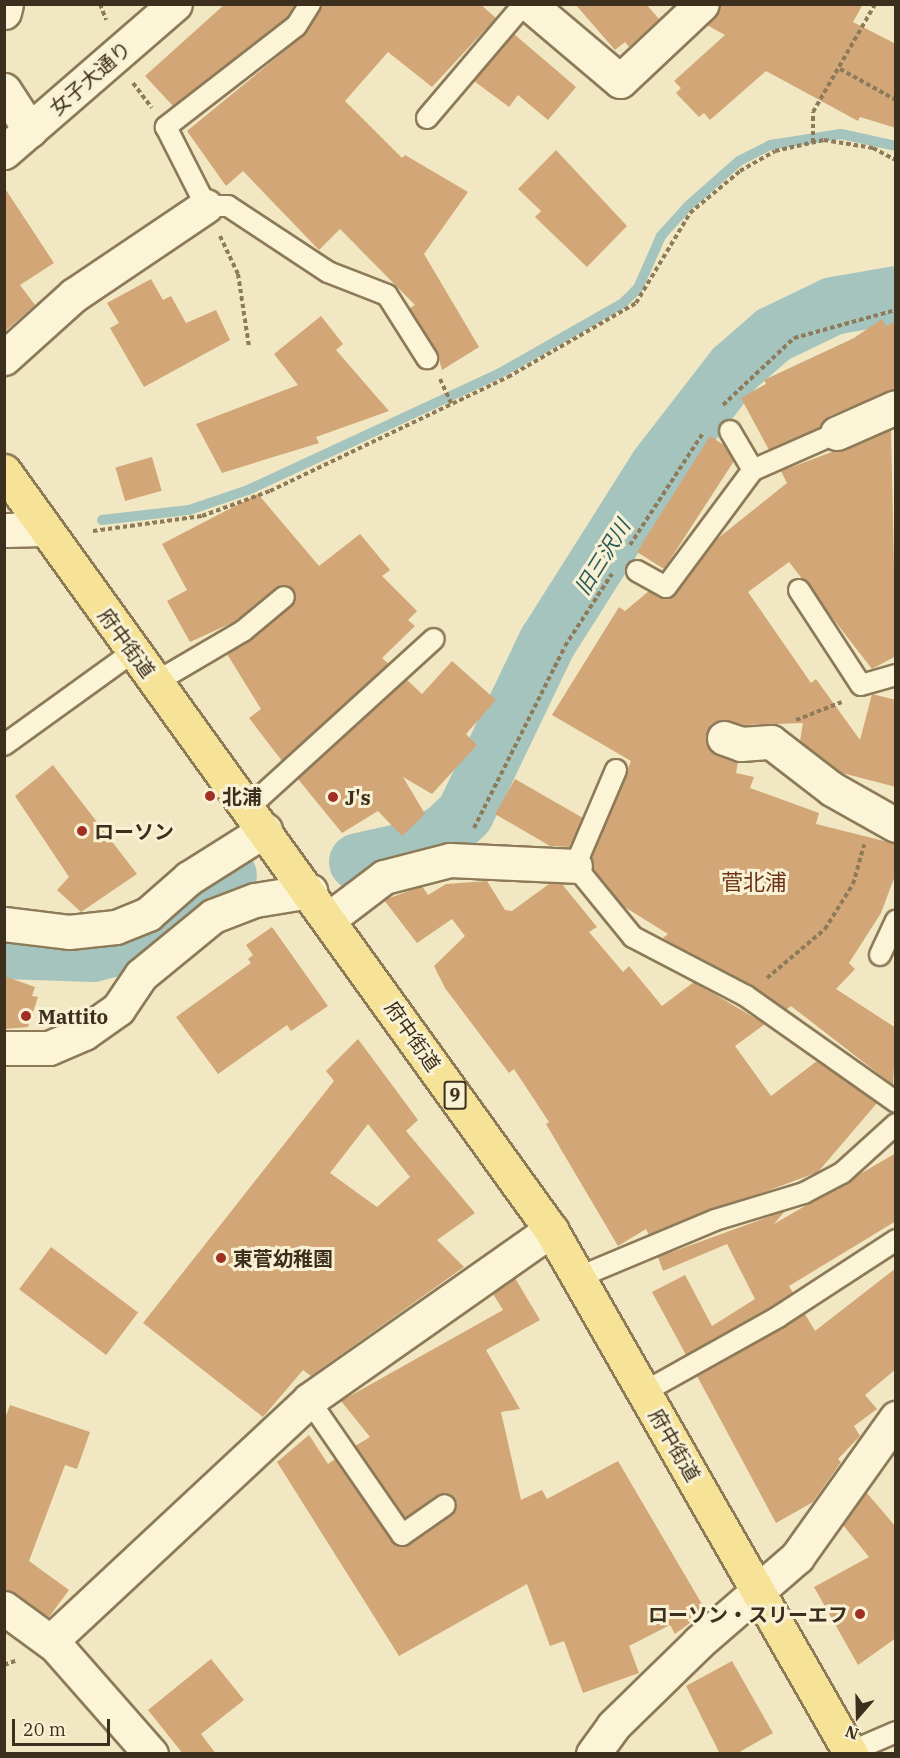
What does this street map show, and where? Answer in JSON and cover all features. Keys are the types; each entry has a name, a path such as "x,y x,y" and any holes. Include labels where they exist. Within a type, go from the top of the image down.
{"main road":[{"name":"府中街道","path":"4,471 44,530 330,918 551,1230 759,1590 850,1753"}],"street":[{"path":"4,12 6,4"},
{"name":"女子大通り","path":"4,152 175,4"},
{"path":"529,4 620,81 702,4"},
{"path":"4,90 30,130"},
{"path":"4,358 74,295 206,206"},
{"path":"837,433 896,407"},
{"path":"4,530 44,530"},
{"path":"724,738 741,744 771,742 885,819"},
{"path":"4,924 69,932 116,927 148,914 256,819"},
{"path":"330,918 384,877 450,860 575,866"},
{"path":"4,1048 49,1048 84,1033 118,1009 141,975 213,916 255,900 310,891"},
{"path":"51,1641 309,1400 551,1230"},
{"path":"593,1754 613,1726 797,1557 896,1418"},
{"path":"4,1608 51,1641 152,1754"}],"lane":[{"path":"310,4 296,26 166,127 206,206 228,206 328,272 387,295 427,358"},
{"path":"427,118 524,4"},
{"path":"730,430 753,470"},
{"path":"637,572 666,587 753,470 837,433"},
{"path":"799,590 861,685 896,675"},
{"path":"156,682 243,631 284,597"},
{"path":"256,819 434,639"},
{"path":"4,745 133,652"},
{"path":"616,770 575,866 633,937 746,996 896,1102"},
{"path":"880,955 896,920"},
{"path":"579,1277 715,1220 804,1193 842,1173 896,1124"},
{"path":"644,1392 778,1317 896,1240"},
{"path":"309,1400 402,1535 445,1505"},
{"path":"850,1753 896,1732"}],"path":[{"path":"813,143 813,111 840,69 875,4"},
{"path":"118,53 166,127"},
{"path":"840,69 896,100"},
{"path":"93,531 202,516 270,491 452,405 636,303 690,213 740,171 775,152 813,143 873,148 896,160"},
{"path":"206,206 238,274 249,347"},
{"path":"442,383 452,405"},
{"path":"771,742 789,723 857,696 861,685"},
{"path":"746,996 825,929 853,884 885,819"}],"building":[{"path":"225,4 295,4 287,18 173,106 145,76"},
{"path":"322,4 480,4 496,18 432,87 388,52 345,101 402,158 405,155 468,192 424,254 479,347 442,370 437,352 410,308 415,305 340,229 319,250 243,171 226,186 187,131 304,35"},
{"path":"575,4 646,4 659,19 629,47 625,42 615,50"},
{"path":"720,4 863,4 853,22 896,44 896,128 860,117 858,121 766,71 710,120 704,113 699,117 676,93 681,88 674,81 725,35 707,25"},
{"path":"514,34 576,87 548,120 518,95 509,107 474,81"},
{"path":"556,150 627,226 587,267 535,217 541,211 518,189"},
{"path":"4,187 54,263 20,285 35,305 4,332"},
{"path":"151,279 163,300 171,296 186,323 216,310 230,340 144,387 110,328 119,323 107,303"},
{"path":"321,316 343,344 336,350 389,411 316,437 319,443 222,473 196,424 298,385 274,354"},
{"path":"882,319 886,326 896,321 896,389 829,416 820,428 769,450 741,398 766,384 764,380 854,338"},
{"path":"891,430 896,656 872,669 789,562 748,592 811,683 816,679 860,740 872,694 896,700 896,787 842,773 800,741 803,723 744,725 721,720 711,724 706,741 717,755 738,762 736,773 754,777 750,788 819,813 816,824 896,844 896,873 881,913 849,963 855,969 836,989 896,1028 893,1085 791,1006 786,1010 663,938 668,934 623,906 593,869 592,858 631,761 552,715 619,607 625,611 649,591 665,599 675,595 717,539 787,483 781,471"},
{"path":"710,436 724,445 734,461 664,569 637,552"},
{"path":"152,457 162,491 125,501 115,467"},
{"path":"258,494 319,566 360,534 390,570 382,576 417,611 408,620 415,626 382,658 389,664 282,761 249,718 261,709 227,654 292,606 294,590 277,587 236,621 190,642 167,601 187,590 162,544"},
{"path":"452,661 496,700 466,734 477,745 432,794 403,777 425,814 402,836 378,811 342,833 298,779 407,680 422,694"},
{"path":"53,765 137,874 81,912 57,890 69,877 15,796"},
{"path":"515,779 583,818 570,847 550,846 495,814"},
{"path":"487,881 505,910 512,911 549,884 562,884 597,927 589,932 623,972 629,966 662,1006 694,982 765,1024 735,1046 771,1096 817,1061 877,1103 818,1172 649,1235 646,1229 618,1246 546,1124 549,1122 514,1069 509,1073 445,988 434,966 465,936 452,919 417,943 384,900 422,886 428,895 446,884"},
{"path":"272,927 328,1006 291,1031 287,1025 218,1074 176,1017 251,963 248,959 253,955 246,945"},
{"path":"4,976 35,987 32,996 38,997 28,1027 4,1029"},
{"path":"358,1039 418,1120 406,1131 475,1213 437,1240 464,1267 311,1376 303,1370 263,1417 143,1323 334,1081 326,1071","holes":["368,1124 410,1177 377,1207 330,1173"]},
{"path":"896,1153 896,1221 789,1286 793,1293 772,1307 686,1355 652,1292 685,1275 712,1326 755,1299 727,1244 663,1271 658,1257 785,1211 774,1224"},
{"path":"51,1247 138,1313 106,1355 19,1289"},
{"path":"896,1268 896,1369 865,1395 877,1409 854,1426 860,1436 838,1459 841,1462 813,1502 776,1523 697,1376 805,1314 815,1331"},
{"path":"515,1278 540,1320 486,1350 520,1409 501,1412 521,1500 542,1490 547,1499 618,1461 706,1611 675,1634 670,1625 629,1646 639,1673 583,1693 564,1641 550,1646 527,1584 399,1656 277,1462 309,1435 328,1464 335,1459 397,1546 409,1545 452,1515 457,1503 445,1493 405,1518 355,1446 370,1437 341,1401 503,1310 493,1294"},
{"path":"10,1405 90,1432 77,1469 65,1465 29,1561 69,1590 49,1617 4,1590 4,1421"},
{"path":"866,1492 896,1527 896,1638 858,1665 814,1587 869,1557 843,1525"},
{"path":"211,1659 244,1700 201,1734 216,1754 183,1754 148,1710"},
{"path":"732,1661 773,1733 736,1754 720,1754 686,1686"}],"waterway":[{"path":"102,520 189,510 248,490 500,373 623,303 638,288 661,236 688,206 739,161 770,145 841,134 896,146"},
{"name":"旧三沢川","path":"358,862 408,851 445,833 465,814 547,643 659,466 734,369 773,335 833,306 896,295"},
{"name":"旧三沢川","path":"4,950 93,953 147,939 228,875"}],"place":[{"name":"北浦","path":"210,796"},
{"name":"J's","path":"333,797"},
{"name":"ローソン","path":"82,831"},
{"name":"Mattito","path":"26,1016"},
{"name":"東菅幼稚園","path":"221,1258"},
{"name":"ローソン・スリーエフ","path":"860,1614"}],"district":[{"name":"菅北浦","path":"754,882"}]}
